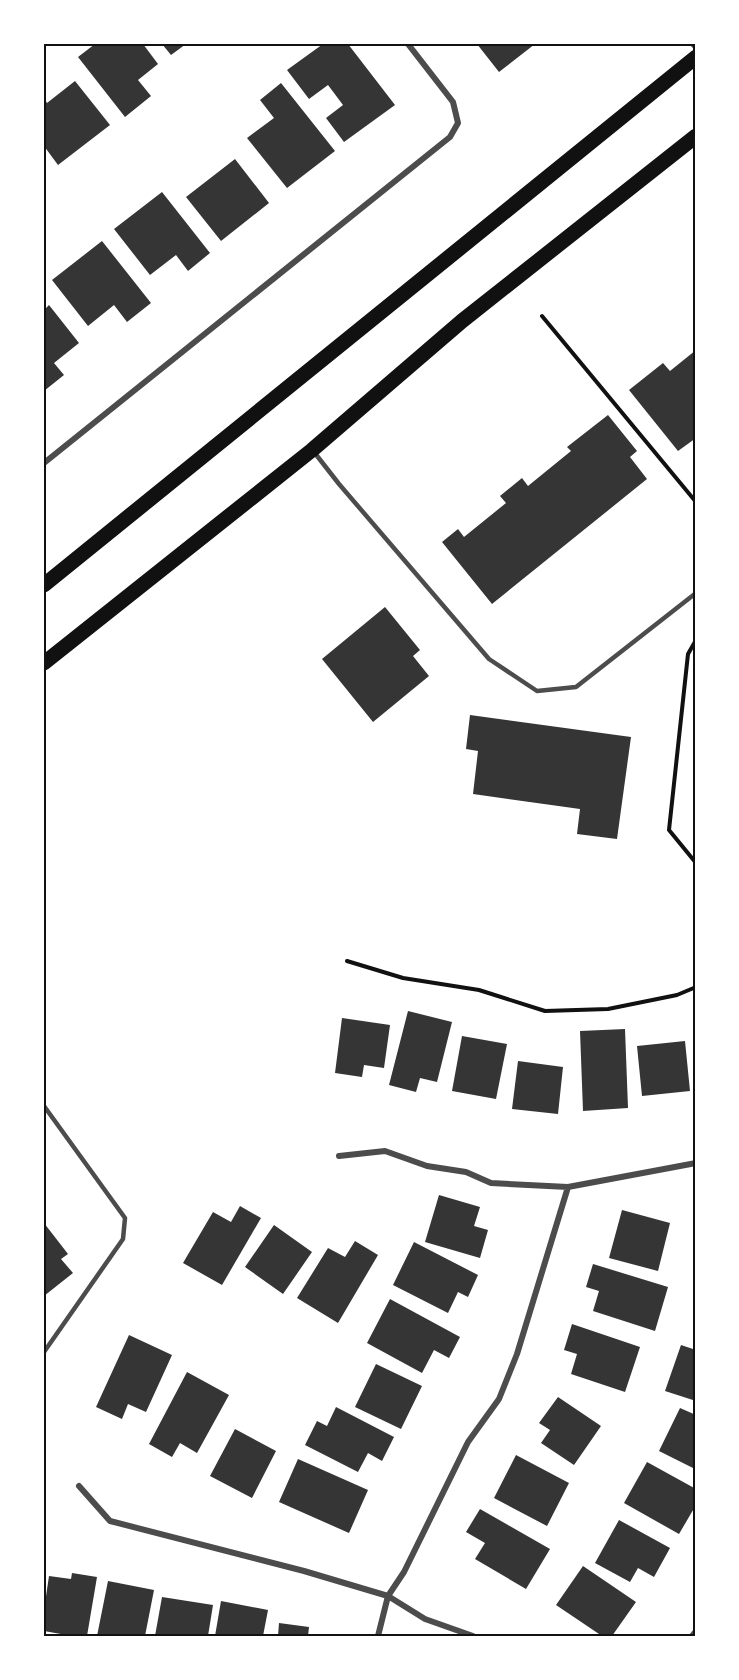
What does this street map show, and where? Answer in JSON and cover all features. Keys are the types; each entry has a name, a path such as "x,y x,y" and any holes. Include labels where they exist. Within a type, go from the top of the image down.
{"main road":[{"path":"44,585 696,57"},
{"path":"44,663 312,450 462,321 696,136"}],"street":[{"path":"44,463 450,137 458,123 453,102 408,44"},
{"path":"693,44 696,47"},
{"path":"339,1156 385,1151 427,1166 466,1172 491,1183 568,1187 696,1163"},
{"path":"378,1636 388,1596 404,1572 468,1442 499,1399 517,1354 568,1187"},
{"path":"79,1486 110,1521 304,1571 388,1596 425,1619 473,1636"},
{"path":"692,1636 696,1631"}],"lane":[{"path":"312,450 489,659 537,691 576,687 696,593"},
{"path":"44,1106 125,1218 123,1239 44,1352"}],"path":[{"path":"542,316 696,502"},
{"path":"696,640 688,654 669,830 696,863"},
{"path":"347,962 403,978 479,990 545,1011 608,1009 677,995 696,987"}],"building":[{"path":"95,44 143,44 158,64 138,80 151,96 125,117 78,57"},
{"path":"162,44 186,44 171,55"},
{"path":"323,44 348,44 395,105 344,142 326,118 343,105 328,85 309,99 287,70"},
{"path":"477,44 535,44 499,72"},
{"path":"75,81 110,125 58,165 44,146 44,98 47,103"},
{"path":"281,83 335,151 287,188 247,138 274,118 260,100"},
{"path":"235,159 269,203 221,241 186,197"},
{"path":"162,192 210,253 188,271 176,255 150,275 114,229"},
{"path":"102,241 151,303 127,322 114,305 88,326 52,280"},
{"path":"49,305 79,343 54,363 64,375 44,391 44,310"},
{"path":"696,350 696,438 678,451 629,390 663,363 670,371"},
{"path":"608,415 637,451 630,457 647,479 492,604 442,542 458,529 464,537 506,503 500,496 522,478 528,486 571,451 567,447"},
{"path":"385,607 420,650 413,656 429,676 373,722 322,659"},
{"path":"470,715 631,737 617,839 577,834 580,809 473,794 478,751 466,749"},
{"path":"408,1011 452,1022 437,1082 420,1078 416,1092 389,1085"},
{"path":"342,1018 390,1025 384,1068 364,1065 362,1077 335,1073"},
{"path":"625,1029 628,1108 583,1111 580,1031"},
{"path":"462,1036 507,1044 496,1099 452,1091"},
{"path":"685,1041 690,1091 642,1096 637,1046"},
{"path":"518,1061 563,1067 558,1114 512,1109"},
{"path":"439,1195 480,1207 474,1226 488,1230 480,1258 425,1242"},
{"path":"240,1206 261,1218 222,1285 183,1263 213,1212 231,1222"},
{"path":"622,1210 670,1223 658,1271 609,1258"},
{"path":"44,1223 68,1254 61,1259 73,1273 44,1296"},
{"path":"274,1225 312,1252 283,1294 245,1267"},
{"path":"355,1241 378,1255 338,1323 297,1298 328,1248 345,1257"},
{"path":"414,1242 478,1275 468,1297 458,1292 448,1313 393,1285"},
{"path":"593,1264 668,1287 655,1331 593,1311 599,1291 586,1287"},
{"path":"390,1299 460,1337 449,1358 434,1350 422,1373 367,1343"},
{"path":"572,1324 640,1347 625,1392 571,1374 577,1354 564,1350"},
{"path":"129,1335 172,1355 146,1412 128,1404 122,1419 96,1407"},
{"path":"681,1345 696,1350 696,1401 665,1391"},
{"path":"376,1364 422,1386 401,1429 355,1407"},
{"path":"187,1372 229,1395 197,1453 180,1443 172,1457 149,1444"},
{"path":"558,1397 601,1426 574,1465 541,1443 550,1430 539,1423"},
{"path":"336,1407 394,1437 382,1461 368,1453 358,1472 305,1445 317,1421 327,1426"},
{"path":"680,1408 696,1415 696,1463 693,1468 659,1451"},
{"path":"235,1429 276,1451 252,1498 210,1476"},
{"path":"516,1455 569,1483 547,1526 494,1498"},
{"path":"298,1459 368,1490 349,1533 279,1502"},
{"path":"647,1462 696,1489 696,1505 679,1534 624,1503"},
{"path":"480,1509 550,1549 526,1589 475,1559 485,1543 466,1532"},
{"path":"619,1520 670,1548 654,1577 638,1568 630,1582 595,1563"},
{"path":"583,1566 636,1602 612,1636 602,1636 556,1605"},
{"path":"72,1573 97,1577 87,1636 44,1631 44,1610 49,1576 71,1579"},
{"path":"108,1581 154,1590 145,1636 97,1636"},
{"path":"162,1597 213,1605 208,1636 155,1636"},
{"path":"221,1601 268,1610 263,1636 215,1636"},
{"path":"279,1623 309,1627 308,1636 278,1636"}]}
